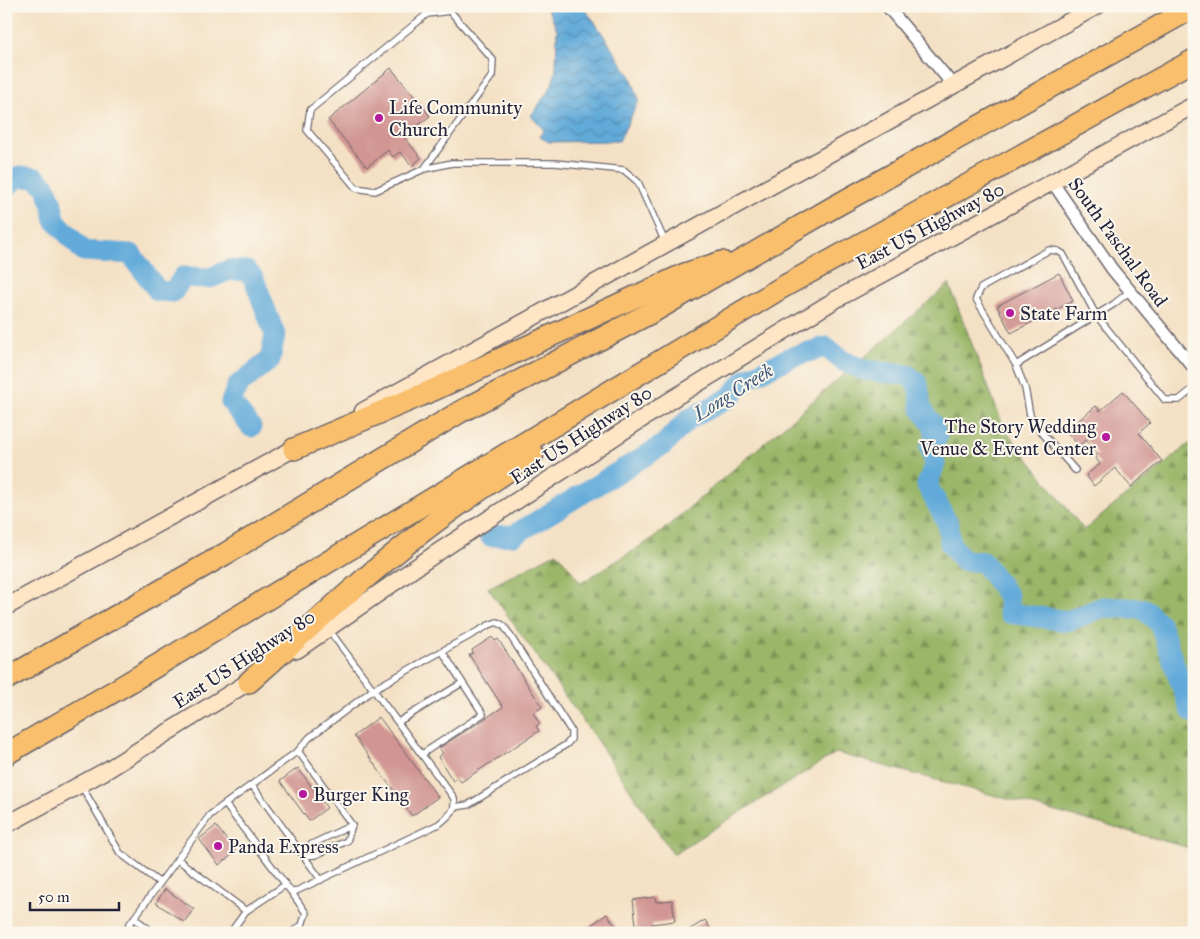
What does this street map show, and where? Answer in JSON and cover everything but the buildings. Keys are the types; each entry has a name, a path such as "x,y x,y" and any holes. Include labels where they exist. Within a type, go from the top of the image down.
{"highway":[{"path":"6,679 225,554 460,412 654,311 840,203 1194,7"},
{"path":"6,754 131,681 782,288 1194,60"},
{"path":"294,449 431,392 685,274 760,250"},
{"path":"249,682 363,580 419,534 487,485 782,288"}],"main road":[{"path":"6,607 1097,6"},
{"name":"East US Highway 80","path":"6,825 107,770 249,682 435,554 690,388 835,300 1194,105"}],"street":[{"path":"887,6 953,85"},
{"name":"South Paschal Road","path":"1053,182 1112,269 1194,368"}],"lane":[{"path":"424,169 492,76 493,60 450,10 427,14 310,110 308,130 356,188 375,191 424,169 452,163 555,163 624,170 638,182 666,244"},
{"path":"1075,470 1044,435 1030,415 1025,388 1016,365 976,299 981,288 1049,250 1058,251 1064,254 1096,315 1165,400 1179,400 1194,388"},
{"path":"1016,365 1096,315 1130,291"},
{"path":"122,933 210,815 298,751 309,738 374,689 489,624 497,622 504,626 571,732 571,739 567,744 468,805 455,807"},
{"path":"292,893 439,824 455,807 454,798 328,628"},
{"path":"422,754 483,714 442,651"},
{"path":"398,722 462,683"},
{"path":"298,751 352,825"},
{"path":"81,784 120,852 160,883"},
{"path":"252,785 321,880"},
{"path":"225,804 306,913 302,925 292,933"},
{"path":"304,856 310,846 352,825"},
{"path":"304,856 315,855 347,841 352,825"},
{"path":"177,859 246,911"},
{"path":"230,933 246,911 285,885"},
{"path":"134,918 154,933"}],"green space":[{"path":"949,284 1004,428 1084,530 1194,440 1194,849 836,753 673,854 598,742 488,588 557,552 581,583 655,537"}],"water":[{"path":"546,6 582,6 631,77 639,100 619,141 549,142 540,137 544,130 531,116 552,85 556,70 557,29"}],"waterway":[{"name":"Long Creek","path":"6,187 20,176 36,178 45,186 51,200 55,220 83,251 131,254 158,291 173,292 183,277 210,278 229,270 247,271 254,279 275,335 270,360 238,385 231,402 251,427"},
{"name":"Long Creek","path":"490,536 514,535 663,445 689,419 729,398 746,379 791,357 826,347 843,361 864,370 908,375 918,384 921,408 933,425 937,437 930,448 935,463 927,485 948,524 950,543 963,560 983,562 1008,596 1009,613 1068,621 1103,607 1144,609 1160,624 1190,709 1194,713"}],"place":[{"name":"Life Community Church","path":"379,118"},
{"name":"State Farm","path":"1010,313"},
{"name":"The Story Wedding Venue & Event Center","path":"1106,437"},
{"name":"Burger King","path":"303,794"},
{"name":"Panda Express","path":"218,846"}]}
